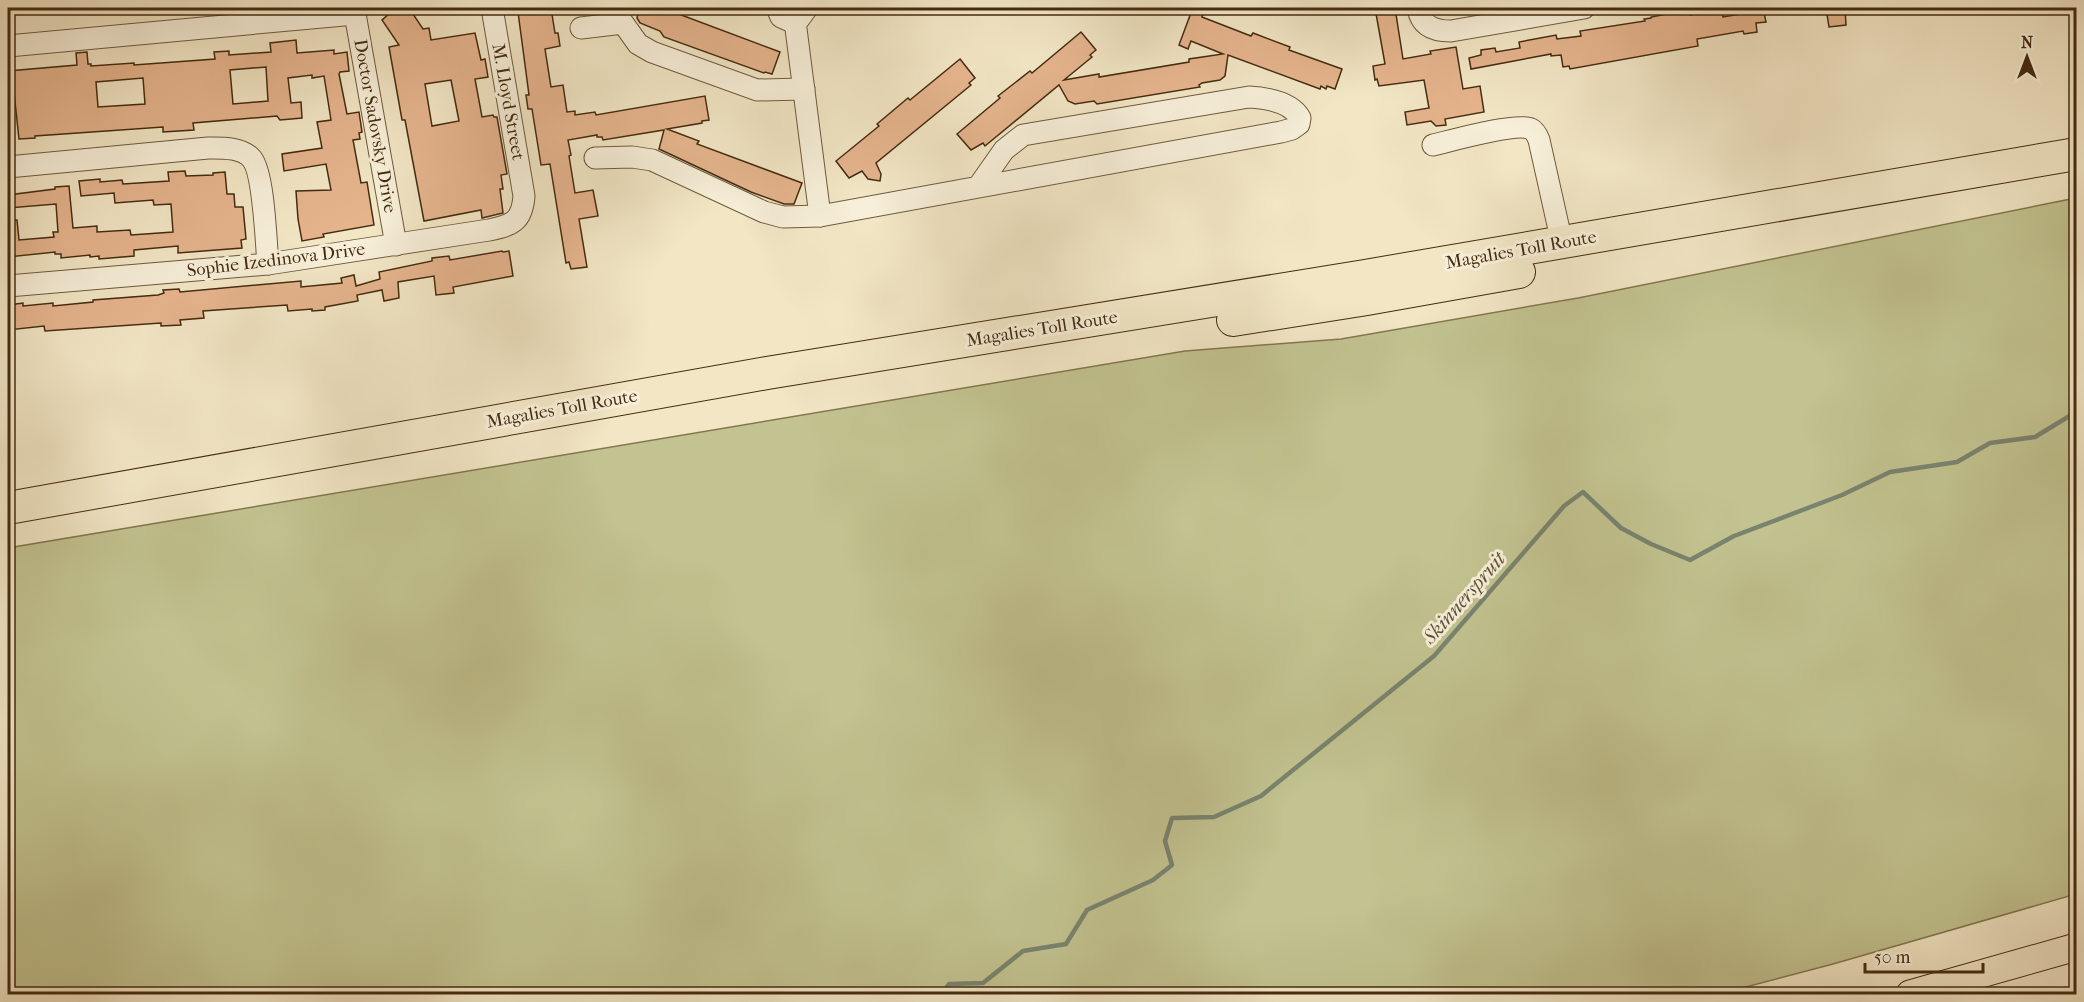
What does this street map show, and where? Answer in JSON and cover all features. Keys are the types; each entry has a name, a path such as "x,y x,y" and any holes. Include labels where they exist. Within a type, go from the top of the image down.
{"highway":[{"name":"Magalies Toll Route","path":"8,508 755,375 1353,278 2076,154"},
{"name":"Magalies Toll Route","path":"8,524 765,391 1367,299 2076,172"}],"main road":[{"path":"1910,994 2076,947"}],"street":[{"name":"M. Lloyd Street","path":"492,8 524,196"},
{"path":"777,8 781,17 790,21 807,12"},
{"path":"1418,8 1423,22 1431,28 1451,31 1584,8"},
{"path":"8,46 354,10"},
{"name":"Doctor Sadovsky Drive","path":"354,10 396,245"},
{"path":"807,12 804,89 820,216"},
{"path":"581,28 623,23 638,44 652,52 765,92 804,89"},
{"path":"595,158 632,157 652,160 764,212 783,217 820,216 1281,132 1299,124 1300,118 1298,113 1277,101 1249,98 1023,135 1004,150 978,187"},
{"path":"1432,145 1514,127 1530,128 1539,140 1562,243"},
{"path":"8,166 208,148 228,148 242,152 252,159 259,176 268,264"},
{"name":"Sophie Izedinova Drive","path":"8,286 268,264 503,227 514,221 523,211 524,196"}],"green space":[{"path":"2076,198 2076,894 1833,964 1719,994 8,994 8,548 1185,351 1341,339 1578,298"}],"building":[{"path":"396,8 409,8 423,29 429,28 431,40 475,33 481,60 485,59 488,77 475,79 482,117 493,115 497,117 507,174 501,175 503,213 482,218 481,210 424,221 389,47 399,45 382,20","holes":["451,80 459,121 432,126 425,84"]},
{"path":"526,8 551,8 555,33 558,33 560,46 545,49 551,87 563,85 567,112 575,111 575,115 595,112 596,115 705,96 709,120 667,129 699,141 697,144 802,183 794,204 784,204 751,192 659,149 664,130 603,140 597,135 568,140 575,193 593,190 598,216 579,219 587,267 571,269 569,262 566,263 550,164 541,165 532,109 528,109 526,95 529,95 518,12"},
{"path":"639,8 678,8 676,13 780,52 772,74 664,37 660,31 640,23 637,18"},
{"path":"1375,8 1395,8 1403,59 1431,54 1430,51 1456,47 1463,89 1480,86 1484,112 1445,119 1446,125 1436,126 1431,121 1407,125 1405,112 1429,108 1424,80 1379,86 1377,79 1375,80 1373,66 1385,64"},
{"path":"1747,8 1763,8 1766,22 1756,23 1757,32 1744,34 1743,31 1697,39 1698,46 1570,69 1569,66 1563,67 1561,55 1551,56 1551,54 1471,69 1469,58 1481,55 1481,50 1495,48 1496,52 1520,48 1519,42 1556,35 1557,39 1581,36 1580,31 1645,21 1644,19 1651,17 1683,11 1684,13 1689,12 1690,15 1722,11 1723,17 1748,13"},
{"path":"1826,8 1845,8 1846,25 1829,27"},
{"path":"1192,10 1203,14 1202,17 1251,36 1253,33 1290,47 1289,50 1342,69 1335,89 1327,86 1326,89 1321,86 1320,89 1228,55 1225,76 1220,80 1202,83 1200,87 1097,104 1094,101 1075,104 1068,101 1059,85 985,146 983,143 971,150 957,134 1000,98 998,96 1030,71 1032,73 1081,32 1096,50 1090,55 1092,57 1064,80 1099,74 1099,77 1223,54 1191,41 1188,49 1179,45"},
{"path":"296,40 297,53 334,50 334,54 347,52 349,71 339,74 347,114 359,112 362,132 359,133 360,139 353,140 361,183 367,182 374,225 323,234 324,237 302,241 296,191 331,190 326,164 284,171 282,154 322,148 317,122 331,120 324,76 288,78 291,103 301,102 302,118 280,120 277,116 193,123 194,130 163,132 163,127 19,139 13,83 8,84 8,71 77,65 76,53 87,52 88,64 91,66 134,63 134,65 215,59 214,52 229,51 229,55 271,52 270,43","holes":["266,67 268,101 233,104 230,70","143,78 145,104 98,107 96,82"]},
{"path":"960,59 975,78 969,83 971,85 876,163 881,174 880,181 868,179 862,171 849,178 836,161 879,126 877,124 908,98 910,100"},
{"path":"185,171 186,176 225,172 227,194 234,194 235,207 243,207 246,239 241,240 242,248 178,253 178,246 134,250 134,256 99,259 99,256 90,257 90,255 61,258 61,254 55,254 55,252 8,257 8,220 17,220 19,240 54,237 53,232 58,232 56,204 8,208 8,195 69,186 73,228 97,226 97,232 130,230 131,235 173,232 171,204 154,205 153,200 115,203 114,193 81,196 79,181 122,180 123,184 169,181 168,172"},
{"path":"509,251 513,276 453,287 454,293 436,295 434,276 398,282 399,298 384,301 382,290 357,295 358,301 325,307 325,310 288,311 287,305 203,311 204,318 180,320 181,325 161,326 161,323 45,331 44,326 8,330 8,305 53,303 53,306 158,295 164,293 163,290 179,289 180,292 301,281 301,287 342,283 341,278 354,275 356,286 380,279 379,272 432,261 432,258 449,256 450,260"}],"waterway":[{"name":"Skinnerspruit","path":"942,994 949,984 983,983 1023,951 1066,944 1087,910 1153,880 1172,865 1165,841 1172,818 1214,817 1261,796 1434,656 1564,506 1583,492 1621,528 1651,544 1690,560 1734,536 1842,495 1890,472 1957,462 1990,443 2035,437 2076,412"}]}
